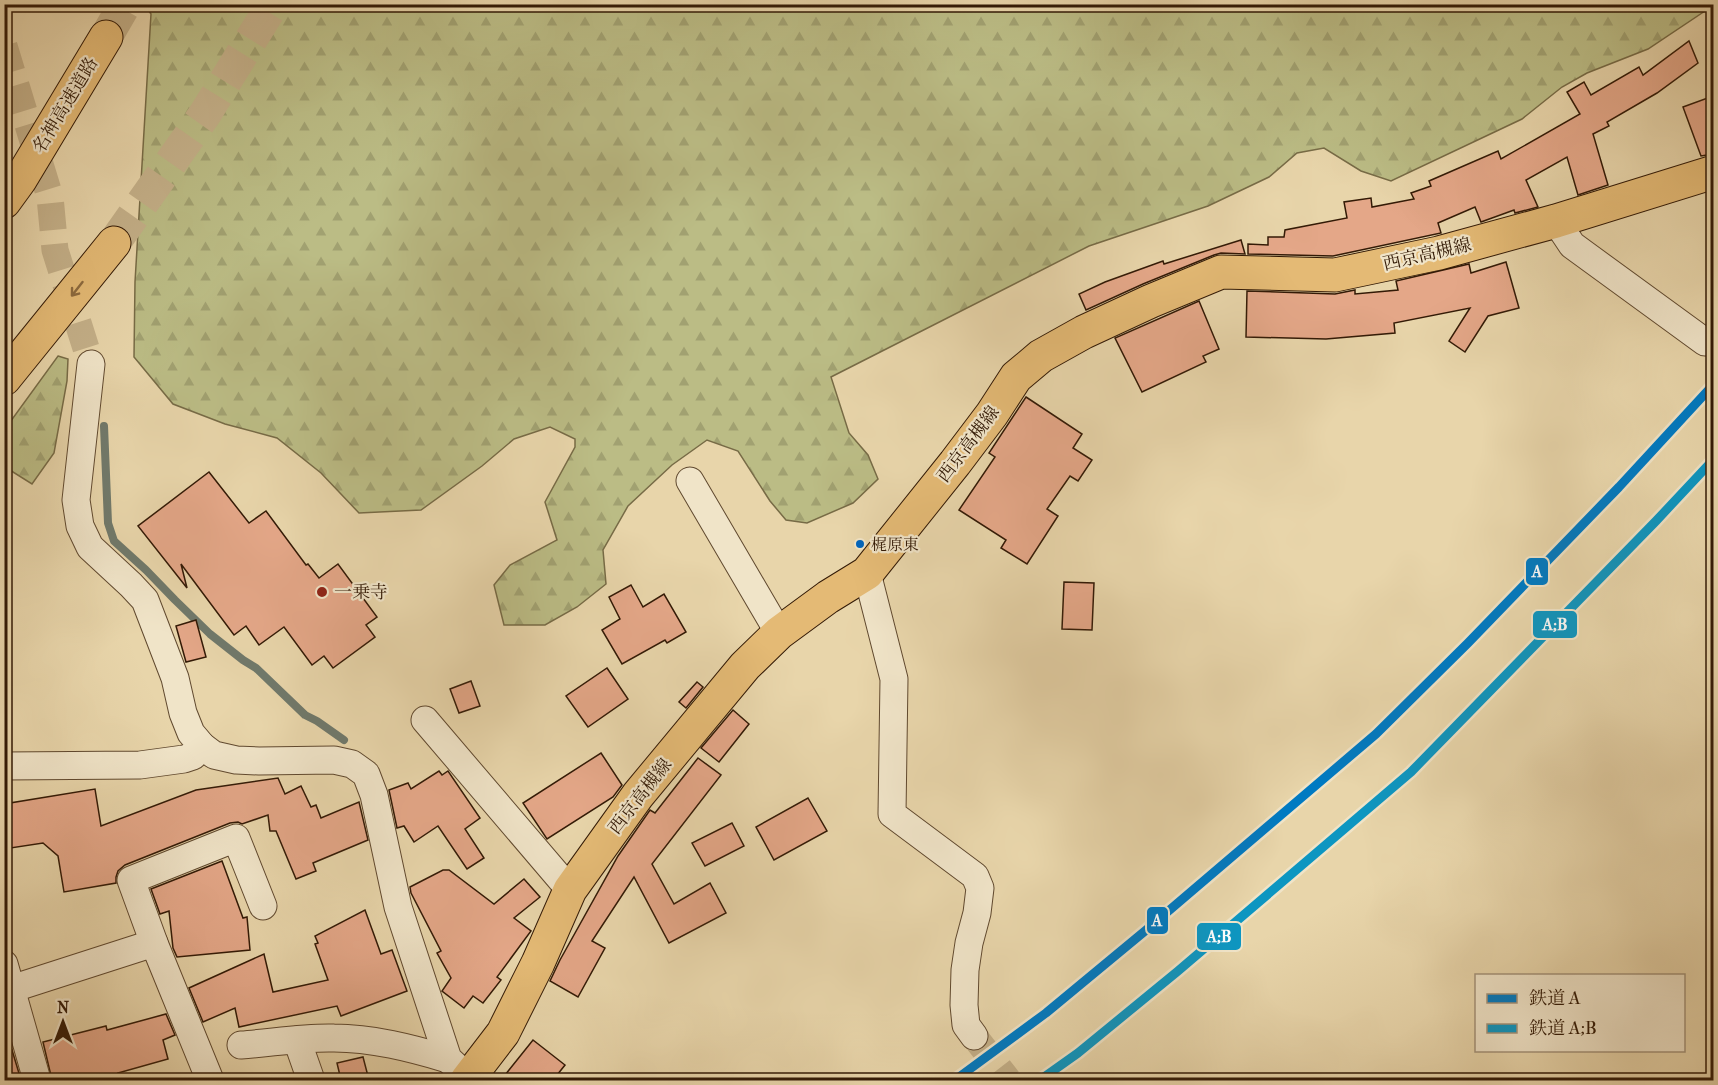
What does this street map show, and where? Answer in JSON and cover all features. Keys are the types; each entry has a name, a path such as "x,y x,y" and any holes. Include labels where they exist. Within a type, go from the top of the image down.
{"main road":[{"name":"名神高速道路","path":"4,202 20,180 106,37"},
{"name":"西京高槻線","path":"464,1074 503,1033 538,963 570,890 638,795 745,666 779,633 828,597 867,573 961,455 1016,377 1041,356 1084,332 1221,272 1335,275 1439,253 1556,222 1713,172"},
{"path":"4,379 114,243"}],"street":[{"path":"1556,222 1572,246 1706,342"},
{"path":"90,364 76,500 80,526 90,547 144,600 175,678 183,713 191,733 202,746 214,755 236,760 334,760 352,764 366,774 374,795 398,908 464,1074"},
{"path":"690,481 779,633"},
{"path":"867,573 894,679 892,814 975,876 980,888 977,913 969,943 964,1005 966,1025 974,1036"},
{"path":"425,720 570,890"},
{"path":"4,766 140,765 184,759 193,756 202,746"},
{"path":"210,1080 154,944 131,880 242,836 263,906"},
{"path":"37,1080 8,976 154,944"},
{"path":"241,1045 350,1038 420,1050 464,1074"},
{"path":"297,1040 311,1080"}],"green space":[{"path":"145,5 1714,5 1648,49 1587,73 1562,87 1522,119 1391,181 1361,171 1324,148 1297,153 1269,177 1208,206 1089,246 831,377 849,433 868,455 878,479 853,503 807,523 786,520 770,501 738,451 707,440 672,465 628,506 603,550 606,584 577,607 545,625 504,625 494,585 510,565 557,540 545,502 575,447 575,439 550,427 514,439 482,466 421,510 359,513 321,473 277,438 225,424 173,404 134,357 135,282 151,14"},
{"path":"58,356 68,359 67,381 54,453 32,484 5,467 5,429"}],"building":[{"path":"1689,41 1698,63 1657,93 1607,122 1609,126 1593,134 1608,185 1578,195 1567,157 1526,180 1538,207 1515,213 1514,210 1481,222 1475,207 1438,223 1441,233 1333,256 1248,254 1248,244 1268,245 1268,237 1284,237 1285,230 1347,218 1344,202 1371,198 1372,207 1414,199 1411,193 1431,186 1429,181 1498,151 1501,159 1580,114 1567,92 1584,82 1591,95 1639,67 1643,75"},
{"path":"1713,96 1713,154 1701,156 1683,107"},
{"path":"1241,240 1245,254 1214,255 1086,310 1079,294 1163,261 1164,264"},
{"path":"1506,262 1519,308 1488,316 1465,352 1449,341 1470,308 1394,323 1395,333 1326,339 1246,337 1247,291 1335,294 1355,290 1355,294 1398,290 1396,281 1469,264 1471,273"},
{"path":"1199,301 1219,349 1203,356 1206,362 1142,392 1115,338"},
{"path":"1026,397 1082,434 1073,448 1092,460 1078,481 1070,476 1047,509 1058,516 1027,564 1001,548 1006,540 959,510 995,457 989,453"},
{"path":"209,472 249,523 266,511 306,565 308,564 319,578 338,564 377,617 366,625 375,637 333,668 324,656 312,665 284,627 259,645 246,626 234,635 181,564 187,588 138,526"},
{"path":"1064,582 1094,583 1092,630 1062,629"},
{"path":"631,585 643,607 664,594 686,632 667,643 665,640 622,664 602,630 620,619 609,597"},
{"path":"196,620 206,657 186,662 176,626"},
{"path":"607,668 628,699 588,727 566,696"},
{"path":"471,681 480,706 459,713 450,689"},
{"path":"697,682 703,687 686,708 679,702"},
{"path":"733,710 749,724 719,762 701,748"},
{"path":"601,753 622,785 613,797 547,839 523,803"},
{"path":"698,758 721,775 652,864 674,904 710,883 726,913 669,943 634,877 592,941 605,948 578,997 550,981 618,856 650,810 655,813"},
{"path":"439,771 442,775 448,771 480,818 465,829 484,858 467,869 438,826 414,842 404,826 397,828 389,790 408,783 411,789"},
{"path":"278,778 285,794 301,786 311,807 316,805 321,818 359,802 368,840 313,863 316,871 296,879 276,831 270,831 268,815 242,824 230,823 125,865 118,871 116,883 64,892 58,856 43,843 4,849 4,804 95,789 101,826 196,790"},
{"path":"808,798 827,831 774,860 756,827"},
{"path":"732,823 744,846 705,866 692,843"},
{"path":"222,861 243,918 247,917 250,950 177,957 173,948 169,911 160,914 151,889"},
{"path":"443,870 449,870 494,904 524,879 540,897 514,918 531,931 497,977 501,980 483,1003 473,996 464,1008 442,991 451,978 437,953 441,951 410,887"},
{"path":"365,910 381,954 392,950 407,991 341,1016 337,1006 239,1027 235,1008 203,1022 189,988 264,954 273,992 328,980 315,944 318,943 315,936"},
{"path":"166,1014 175,1035 163,1040 168,1059 118,1073 121,1080 52,1080 43,1042 106,1026 107,1030"},
{"path":"533,1040 565,1065 553,1080 501,1080"},
{"path":"12,1050 21,1080 4,1080 4,1052"},
{"path":"363,1057 369,1080 341,1080 337,1063"}],"waterway":[{"path":"104,426 108,523 114,541 210,634 256,668 305,715 344,740"}],"tunnel":[{"path":"106,37 125,4"},
{"path":"114,243 205,114 273,4"},
{"path":"4,46 50,197 55,250 91,364"},
{"path":"974,1036 1008,1080"}],"rail line":[{"name":"A","path":"955,1080 1046,1013 1376,734 1619,487 1714,384"},
{"name":"A;B","path":"1040,1080 1078,1053 1178,971 1411,772 1714,459"}],"place":[{"name":"梶原東","path":"860,544"},
{"name":"一乗寺","path":"322,592"}]}
